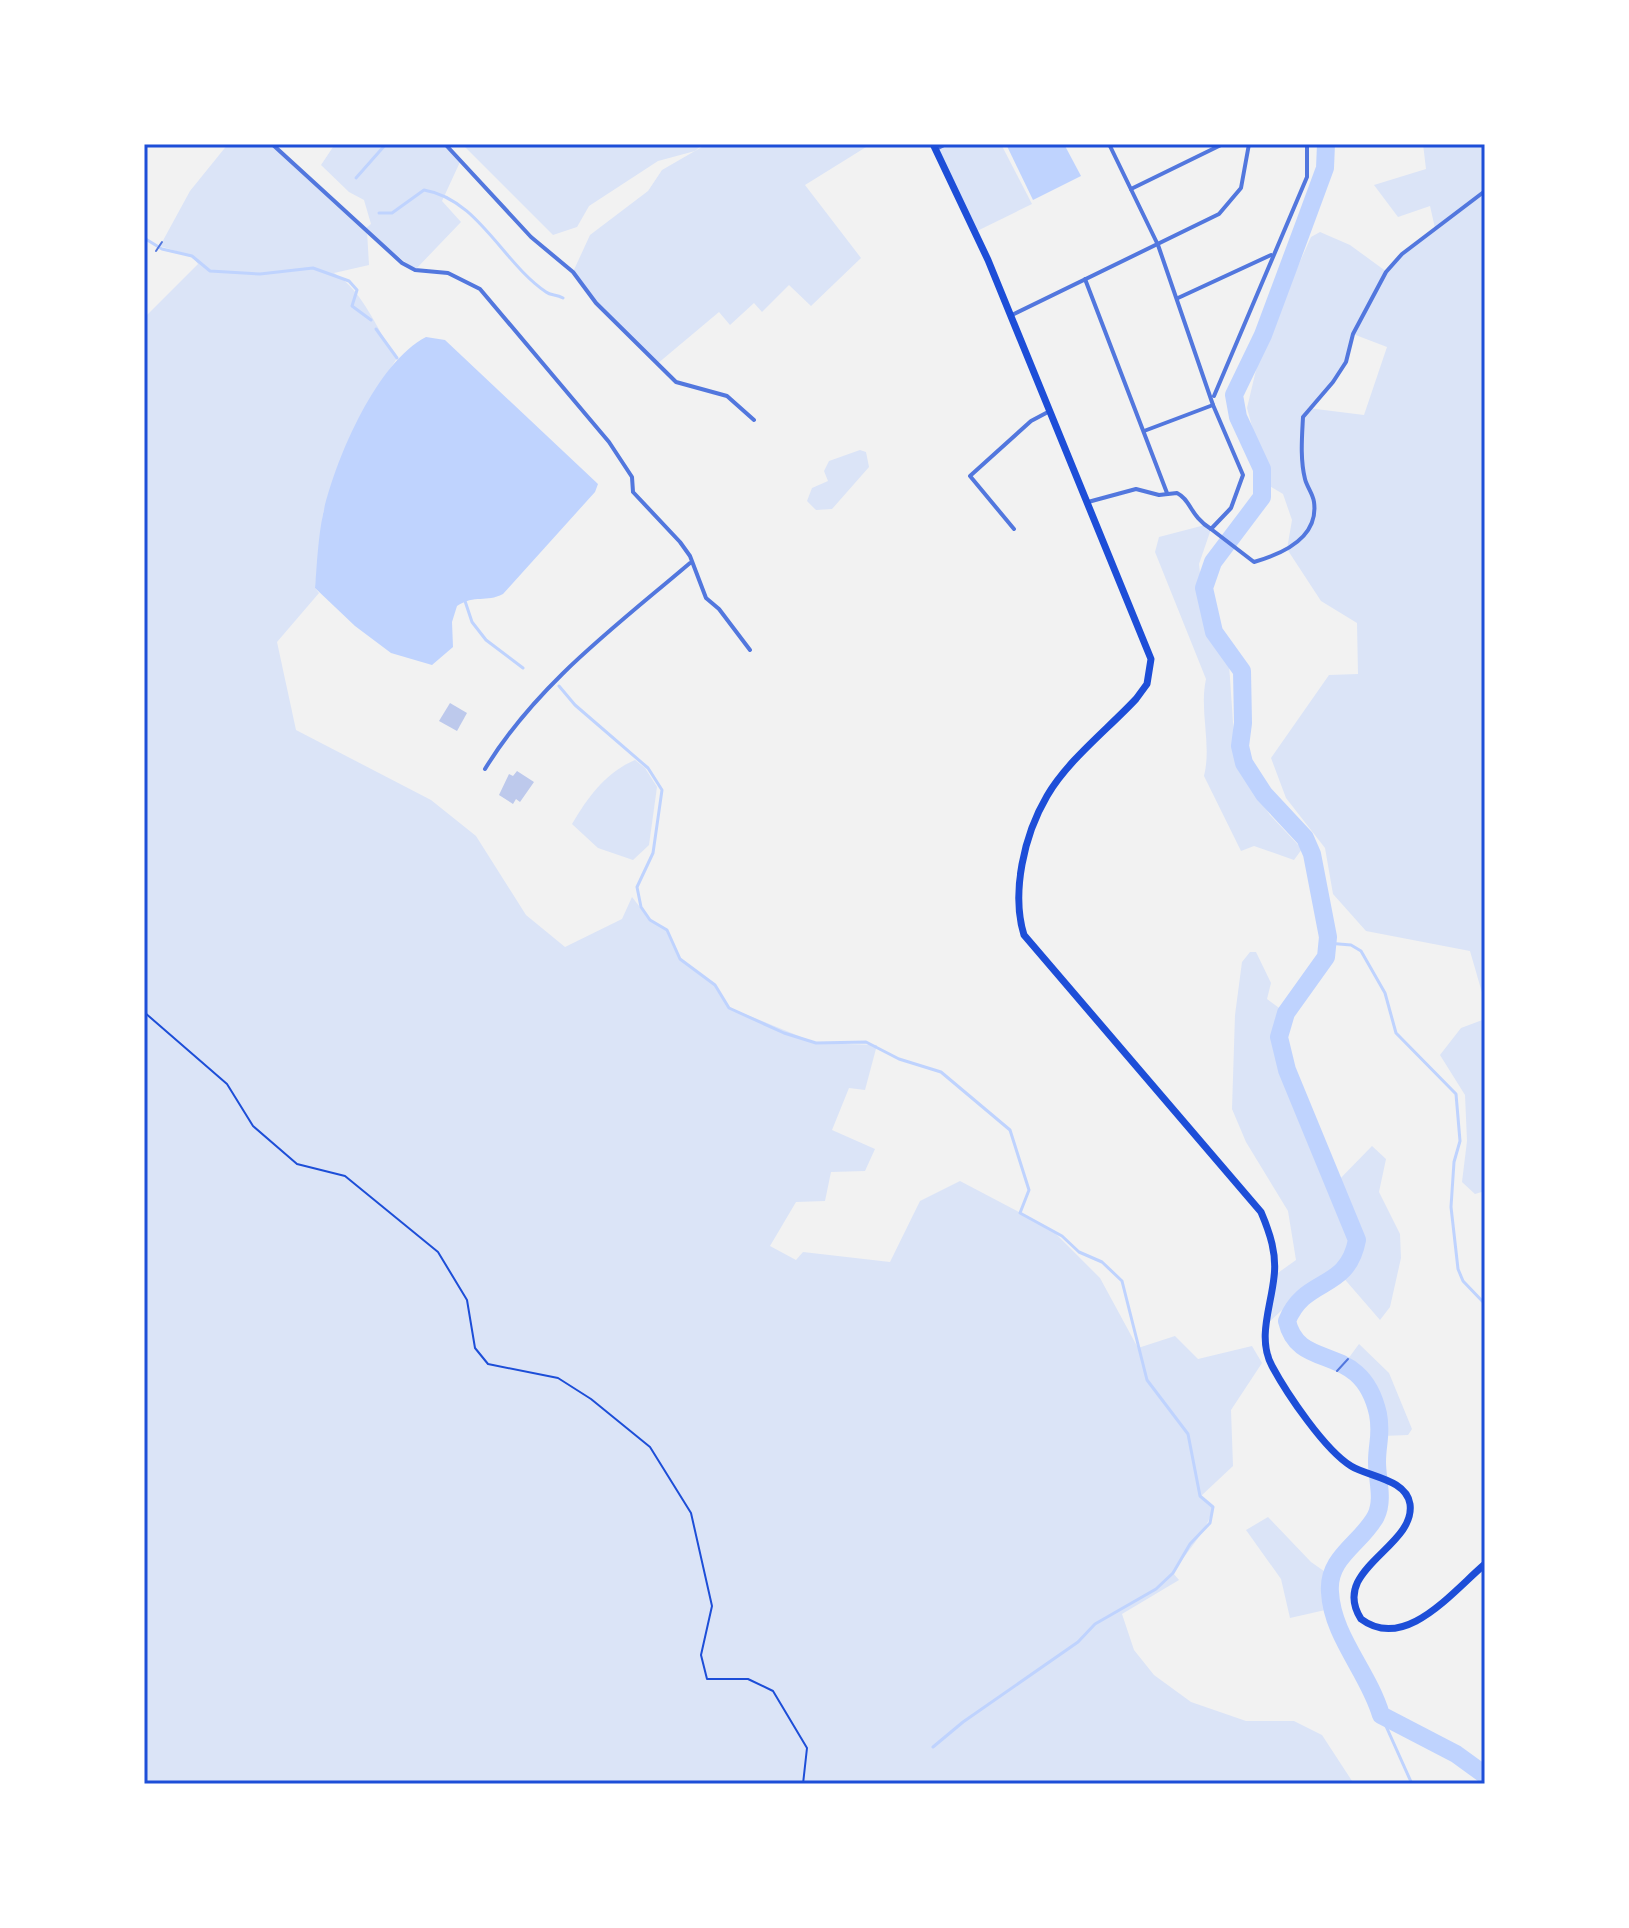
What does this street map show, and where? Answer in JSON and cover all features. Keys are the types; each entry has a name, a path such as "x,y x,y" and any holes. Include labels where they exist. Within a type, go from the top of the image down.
{"main road":[{"path":"935,146 1147,644 1152,671 1136,699 1047,797 1023,862 1017,894 1024,935 1261,1212 1274,1253 1275,1275 1265,1336 1271,1365 1328,1445 1344,1461 1402,1490 1409,1511 1401,1531 1366,1570 1357,1585 1354,1600 1361,1619 1380,1630 1408,1626 1485,1564"}],"street":[{"path":"272,144 402,263 415,270 448,273 480,289 609,442 632,477 633,492 680,542 690,556 690,563 706,598 719,609 750,650"},
{"path":"445,144 531,237 573,272 596,303 676,382 727,396 754,420"},
{"path":"935,146 946,144"},
{"path":"1109,144 1158,245 1213,402 1243,475 1231,508 1211,529"},
{"path":"1131,189 1223,144"},
{"path":"1010,317 1219,214 1236,198 1245,175 1249,144"},
{"path":"1143,431 1213,402 1307,177 1307,144"},
{"path":"1085,502 1136,489 1154,495 1182,495 1195,518 1254,562 1295,545 1305,536 1314,514 1314,500 1305,480 1303,417 1346,362 1353,334 1386,272 1402,254 1485,191"},
{"path":"1177,298 1273,254"},
{"path":"1085,279 1167,493"},
{"path":"1014,529 970,476 1031,421 1048,412"},
{"path":"485,769 498,748 555,680 690,563"}],"lane":[{"path":"156,251 162,242"},
{"path":"1337,1371 1348,1359"}],"path":[{"path":"144,1012 227,1084 253,1126 297,1164 345,1176 438,1252 467,1300 475,1348 488,1364 558,1378 591,1399 650,1447 691,1513 712,1606 701,1655 707,1679 748,1679 773,1691 807,1748 803,1784"}],"shaded area":[{"path":"228,144 272,144 366,228 371,224 364,200 349,192 321,165 335,144 445,144 460,162 442,201 461,222 415,270 367,231 369,265 334,273 362,300 397,358 360,418 343,455 323,513 315,588 319,593 277,642 296,730 431,800 476,836 526,915 565,947 622,919 632,897 650,920 667,930 680,959 715,985 730,1008 816,1043 877,1045 865,1090 849,1088 832,1130 875,1149 865,1171 831,1172 825,1201 796,1202 770,1246 796,1260 803,1252 890,1262 920,1201 960,1181 1051,1229 1100,1278 1138,1348 1175,1336 1198,1359 1252,1346 1262,1363 1231,1410 1233,1466 1201,1496 1213,1507 1207,1524 1173,1573 1179,1580 1122,1614 1134,1650 1154,1675 1191,1702 1246,1721 1294,1721 1322,1735 1354,1784 144,1784 144,318 198,264 192,256 160,246 190,191"},
{"path":"462,144 703,144 695,151 658,161 589,206 577,227 553,235"},
{"path":"707,144 871,144 805,185 861,258 811,306 789,285 762,312 754,303 730,325 719,312 657,364 595,303 573,272 590,235 648,191 662,170"},
{"path":"946,144 1001,144 1032,204 975,232 936,149"},
{"path":"1423,144 1485,144 1485,1003 1470,951 1366,931 1333,894 1325,848 1286,798 1271,758 1329,675 1358,674 1357,623 1321,601 1287,549 1292,520 1283,494 1268,485 1247,408 1261,349 1311,237 1320,232 1350,245 1387,272 1402,254 1435,228 1430,206 1398,217 1374,185 1426,169","holes":["1353,334 1387,347 1364,415 1308,408 1333,382 1346,362"]},
{"path":"860,450 866,452 869,467 832,509 816,510 807,501 812,488 828,481 824,471 829,461"},
{"path":"1205,525 1211,529 1199,564 1204,609 1215,641 1229,664 1236,766 1270,815 1302,849 1294,860 1254,846 1241,851 1204,776 1207,752 1206,679 1155,552 1159,537"},
{"path":"635,760 645,768 657,787 649,845 633,860 598,848 572,824 598,787 624,765"},
{"path":"1250,952 1256,952 1271,983 1267,999 1286,1013 1279,1037 1281,1053 1333,1186 1372,1146 1386,1159 1379,1192 1400,1234 1401,1258 1390,1307 1380,1320 1341,1275 1312,1282 1265,1326 1275,1275 1296,1260 1288,1211 1246,1142 1232,1109 1235,1015 1242,962"},
{"path":"1485,1019 1485,1191 1475,1194 1462,1182 1467,1141 1465,1095 1440,1055 1461,1028"},
{"path":"1359,1344 1389,1373 1412,1429 1408,1435 1382,1436 1371,1389 1348,1359"},
{"path":"1268,1517 1311,1562 1331,1576 1330,1593 1334,1608 1290,1618 1281,1579 1246,1530"}],"water":[{"path":"1006,144 1064,144 1081,176 1033,200"},
{"path":"426,337 445,340 598,484 595,492 503,594 469,600 457,606 452,622 453,647 432,665 391,653 355,626 315,588 323,514 348,441 360,415 390,368"}],"building":[{"path":"450,703 467,713 457,731 439,721"},
{"path":"517,771 534,782 520,802 516,799 513,804 499,795 509,774 513,776"}],"waterway":[{"path":"356,178 386,144"},
{"path":"1326,144 1325,168 1263,335 1234,395 1238,417 1262,469 1262,497 1213,562 1204,588 1214,632 1242,671 1240,746 1244,763 1264,794 1305,838 1312,854 1328,937 1326,957 1286,1013 1279,1037 1287,1070 1357,1240 1352,1257 1344,1268 1304,1297 1287,1321 1294,1337 1304,1347 1358,1375 1370,1391 1379,1421 1378,1510 1370,1526 1334,1569 1330,1592 1332,1608 1381,1715 1456,1754 1485,1775"},
{"path":"379,213 392,213 424,190 443,196 475,218 530,279 548,293 563,298"},
{"path":"144,238 162,249 192,256 210,271 260,274 313,268 349,281 357,290 352,306 371,320"},
{"path":"376,329 397,358"},
{"path":"465,601 472,622 486,640 523,668"},
{"path":"559,686 575,705 648,768 662,790 653,853 637,887 641,907 650,920 667,930 680,959 715,985 729,1008 784,1033 816,1043 866,1042 899,1059 941,1072 1010,1130 1029,1190 1020,1213 1062,1236 1079,1252 1102,1262 1122,1281 1147,1380 1188,1434 1200,1496 1213,1507 1210,1523 1190,1544 1173,1573 1156,1589 1095,1624 1078,1642 963,1722 933,1747"},
{"path":"1327,943 1351,945 1361,951 1385,993 1396,1033 1456,1094 1460,1141 1454,1162 1451,1207 1458,1269 1463,1281 1485,1304"},
{"path":"1381,1715 1412,1784"}]}
